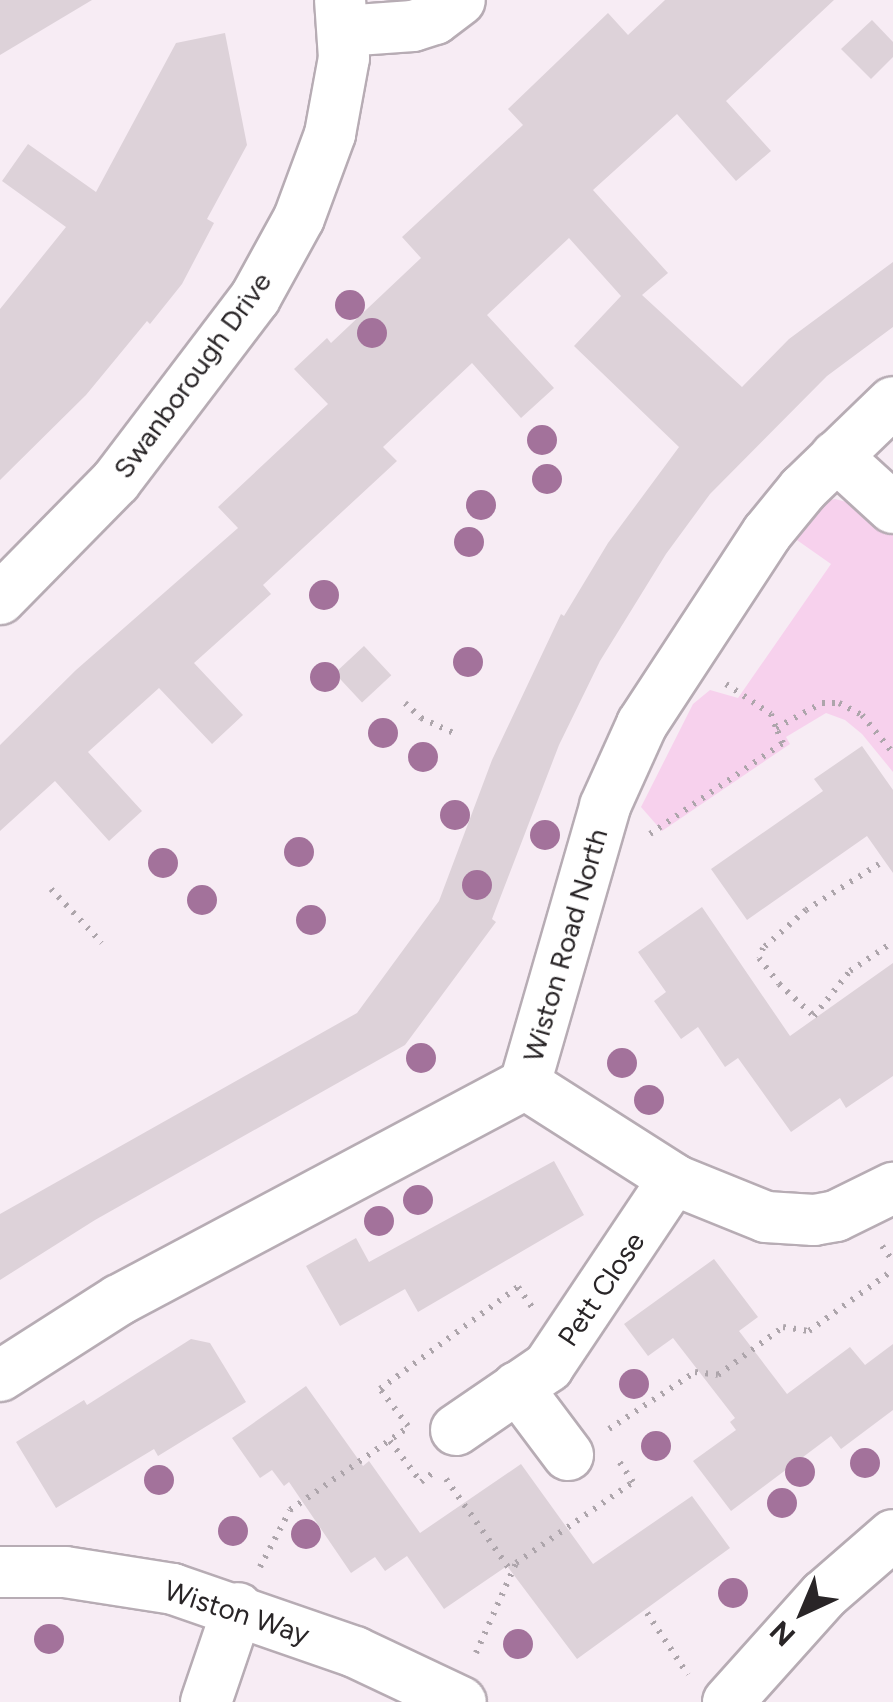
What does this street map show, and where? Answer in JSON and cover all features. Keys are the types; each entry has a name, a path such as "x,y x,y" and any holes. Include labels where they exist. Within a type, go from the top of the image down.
{"street":[{"path":"341,16 412,26 435,20 460,0"},
{"name":"Swanborough Drive","path":"0,598 116,480 254,298 299,218 321,162 340,85 341,16"},
{"name":"Wiston Road North","path":"0,1376 119,1300 525,1084 605,806 642,724 767,533 836,456 893,402"},
{"path":"836,456 893,508"},
{"path":"525,1084 674,1179 741,1210 790,1220 836,1216 893,1188"},
{"name":"Pett Close","path":"432,1428 517,1387 548,1367 674,1179"},
{"path":"517,1387 584,1444"},
{"path":"728,1702 824,1595 893,1536"},
{"name":"Wiston Way","path":"0,1572 138,1580 238,1608 355,1652 462,1702"},
{"path":"206,1702 238,1608"}],"path":[{"path":"405,702 421,718 458,735"},
{"path":"776,728 822,703 839,704 862,716 893,754"},
{"path":"605,806 644,820 650,834 783,743 771,714 756,704"},
{"path":"879,864 806,910 763,948 759,958 779,984 814,1016 850,971 893,942"},
{"path":"51,889 102,943"},
{"path":"475,1654 516,1563 633,1482 584,1444 695,1372 718,1375 783,1326 809,1332 893,1270"},
{"path":"432,1428 380,1389 518,1287 543,1323 573,1334"},
{"path":"238,1608 290,1510 390,1441 432,1428"},
{"path":"390,1441 420,1482 438,1469 512,1572"},
{"path":"647,1613 684,1670"}],"shaded area":[{"path":"835,499 893,514 893,772 862,734 845,720 826,713 786,737 790,744 662,831 641,807 693,704 710,690 738,698 831,564 794,538 824,502"}],"building":[{"path":"0,0 92,0 0,55"},
{"path":"665,0 834,0 726,101 771,151 736,181 677,114 593,190 668,273 642,295 742,387 789,339 893,262 893,327 827,376 710,494 666,554 600,661 559,745 492,919 496,922 405,1045 95,1220 0,1280 0,1214 357,1013 439,901 492,760 561,614 564,616 608,543 679,447 574,346 621,296 569,238 487,315 554,388 521,418 472,363 383,447 397,461 263,585 271,594 194,663 243,715 212,744 159,688 88,752 142,811 109,841 55,781 0,831 0,745 76,670 238,528 218,507 328,404 294,369 327,338 331,343 421,258 402,237 523,125 508,109 608,13 628,35"},
{"path":"872,20 893,42 893,57 871,79 841,49"},
{"path":"225,33 247,145 207,219 214,223 182,284 150,324 147,321 86,395 0,480 0,309 66,227 2,181 28,144 96,192 176,43"},
{"path":"364,646 391,675 362,703 335,673"},
{"path":"862,746 893,790 893,873 867,836 747,920 711,869 823,791 814,779"},
{"path":"702,907 790,1036 893,963 893,1076 846,1108 840,1098 791,1132 738,1058 725,1067 698,1027 681,1039 654,1001 666,992 638,952"},
{"path":"554,1161 584,1215 418,1312 405,1289 340,1326 306,1266 356,1238 369,1262"},
{"path":"714,1259 758,1317 739,1331 787,1394 850,1347 865,1365 893,1344 893,1410 841,1449 831,1436 731,1511 693,1461 736,1430 730,1422 735,1418 673,1338 648,1356 624,1324"},
{"path":"191,1339 210,1343 246,1402 158,1456 154,1449 56,1508 16,1442 84,1400 87,1405"},
{"path":"306,1386 363,1466 369,1461 420,1533 521,1464 593,1564 692,1496 730,1548 577,1659 507,1566 444,1609 407,1556 385,1571 375,1557 351,1573 289,1482 284,1486 272,1470 260,1478 232,1438"}]}
